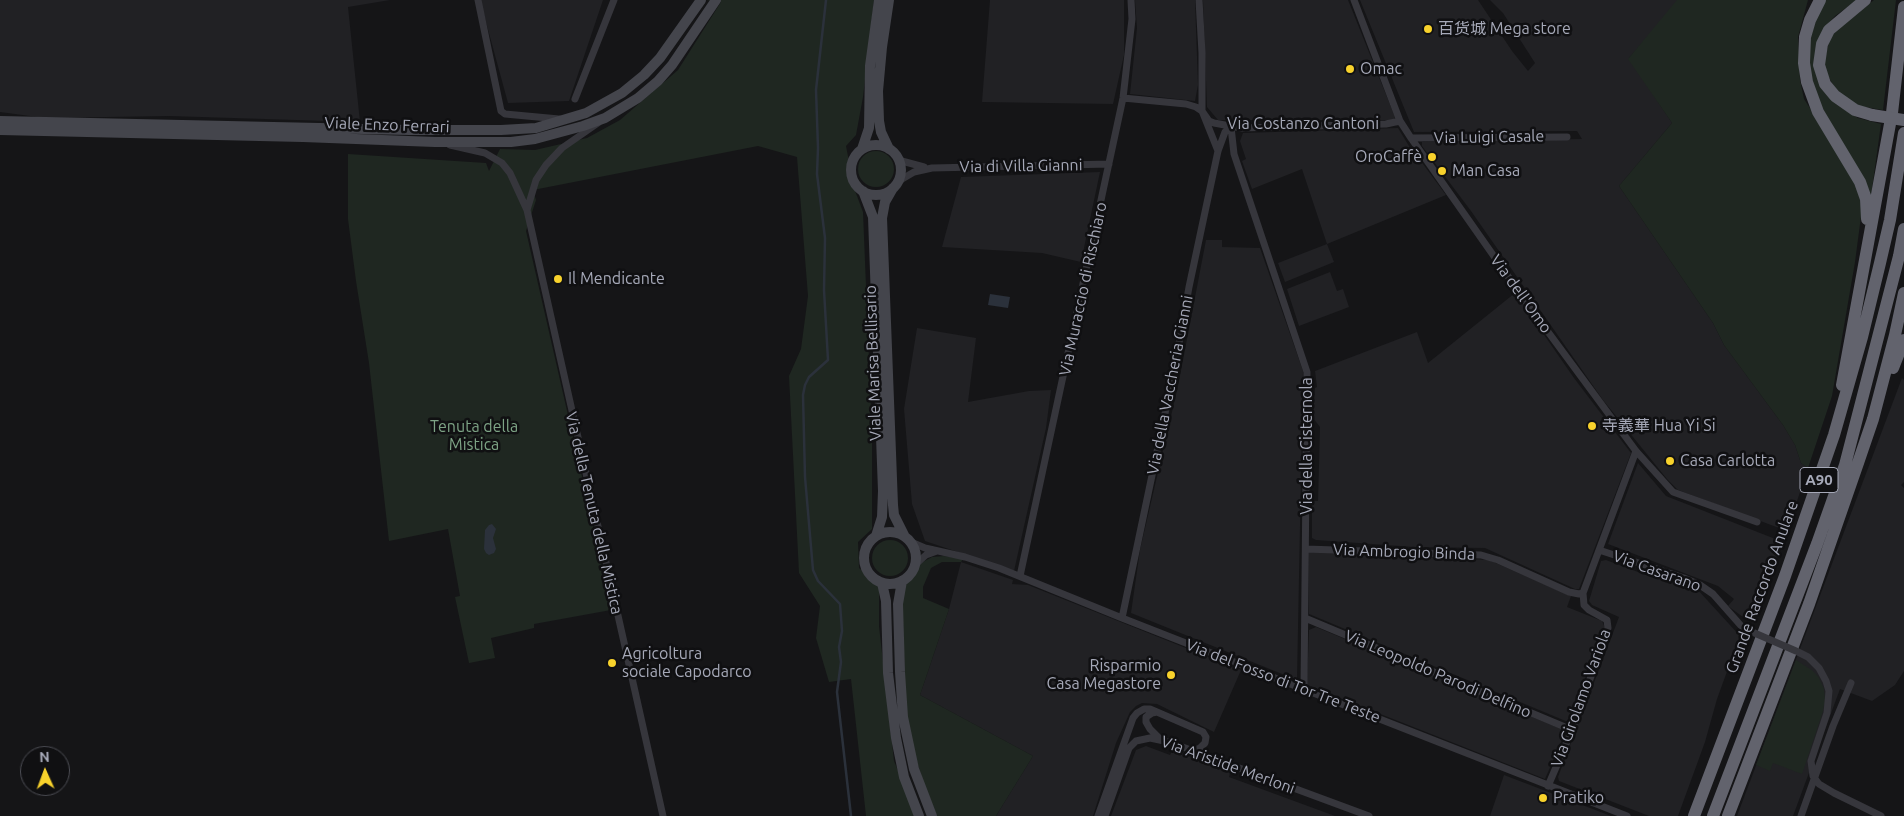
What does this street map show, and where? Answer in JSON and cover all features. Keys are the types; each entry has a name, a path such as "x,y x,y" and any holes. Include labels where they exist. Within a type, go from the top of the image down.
{"highway":[{"path":"1820,0 1810,20 1805,37 1806,82 1818,112 1853,168 1864,190 1868,217 1865,259"},
{"path":"1865,0 1829,30 1822,44 1820,65 1826,84 1835,96 1855,110 1904,120"},
{"path":"1834,435 1847,352 1892,113 1904,8"},
{"name":"Grande Raccordo Anulare","path":"1694,816 1798,542 1834,435 1862,337 1890,220 1904,134"},
{"name":"A90","path":"1713,816 1845,465 1904,229"},
{"path":"1872,419 1904,293"},
{"path":"1728,816 1809,604 1872,419 1904,340"}],"main road":[{"name":"Viale Enzo Ferrari","path":"0,121 383,130 501,130 536,128 567,120 603,105 622,93 644,75 660,58 701,0"},
{"name":"Viale Enzo Ferrari","path":"0,130 435,142 521,142 557,134 605,118 638,98 658,81 672,65 716,0"},
{"path":"879,0 870,66 869,128 862,149 853,159 851,170 853,180 863,191 879,194 886,192 895,185 900,171 898,160 889,149 881,132 879,121 878,91 889,0"},
{"path":"862,149 873,145 889,149"},
{"name":"Viale Marisa Bellisario","path":"895,185 885,202 882,218 893,505 894,515 908,539"},
{"name":"Viale Marisa Bellisario","path":"863,191 873,217 883,491 882,517 876,536"},
{"path":"891,532 908,539 914,548 916,564 913,571 902,581 895,583 882,582 869,573 864,557 870,542 876,536 891,532"},
{"path":"902,581 898,604 903,717 914,769 932,816"},
{"path":"882,582 886,601 888,673 896,738 904,777 919,816"}],"street":[{"path":"478,0 502,112 505,114 567,120"},
{"path":"575,100 614,0"},
{"name":"Via Muraccio di Rischiaro","path":"1020,576 1124,98 1132,19 1131,0"},
{"path":"1199,0 1202,53 1202,111 1218,151 1233,151"},
{"name":"Via dell'Omo","path":"1354,0 1400,121 1526,302 1636,451 1673,492 1757,522"},
{"name":"Via Costanzo Cantoni","path":"1124,98 1186,104 1202,111 1209,121 1231,127 1386,124 1400,121"},
{"path":"526,210 536,180 546,165 562,148 605,118"},
{"name":"Via della Cisternola","path":"1231,127 1233,151 1307,372 1304,688"},
{"name":"Via della Vaccheria Gianni","path":"1122,618 1218,151 1226,130 1231,127"},
{"name":"Via Luigi Casale","path":"1411,138 1567,136"},
{"name":"Via della Tenuta della Mistica","path":"435,142 485,153 497,159 510,173 526,210 663,816"},
{"name":"Via di Villa Gianni","path":"898,160 932,168"},
{"name":"Via di Villa Gianni","path":"895,185 914,172 932,168 1109,164"},
{"path":"1583,593 1636,451"},
{"name":"Via del Fosso di Tor Tre Teste","path":"908,539 937,551 965,557 1020,576 1122,618 1627,816"},
{"name":"Via Ambrogio Binda","path":"1306,549 1481,555 1493,558 1570,592 1583,593"},
{"name":"Via Casarano","path":"1599,550 1700,585 1713,594 1743,628 1796,651 1810,659 1819,668 1826,681 1828,710 1813,753 1811,772 1815,780"},
{"path":"916,564 926,555 937,551"},
{"name":"Via Girolamo Variola","path":"1548,786 1572,730 1609,627 1606,619 1586,607 1583,593"},
{"name":"Via Leopoldo Parodi Delfino","path":"1305,618 1572,730"},
{"path":"1801,816 1833,726 1851,683"},
{"path":"1098,816 1133,718 1137,713 1144,709 1152,709 1203,732 1206,737 1205,743 1193,751"},
{"path":"1157,712 1146,717 1146,722 1152,732 1161,740"},
{"name":"Via Aristide Merloni","path":"1105,816 1123,761 1131,746 1136,741 1145,738 1161,740 1193,751 1369,816"},
{"path":"1815,780 1834,793 1881,816"}],"shaded area":[{"path":"0,0 390,0 348,7 360,122 169,116 45,118 0,112"},
{"path":"480,0 603,0 569,101 508,103"},
{"path":"990,0 1124,0 1124,55 1113,104 982,102"},
{"path":"1135,0 1195,0 1198,85 1195,101 1130,94 1137,28"},
{"path":"1203,0 1348,0 1395,117 1393,120 1218,120 1207,107"},
{"path":"1360,0 1478,0 1512,51 1528,71 1535,63 1503,13 1490,0 1680,0 1629,58 1672,123 1619,186 1713,323 1724,345 1783,425 1795,445 1801,463 1808,468 1787,531 1678,490 1667,479 1603,400 1471,211 1422,146 1422,142 1582,139 1577,131 1414,132"},
{"path":"1398,128 1412,151 1409,154 1414,163 1420,160 1446,195 1327,244 1302,169 1252,189 1242,161 1246,159 1240,141 1243,133"},
{"path":"1100,172 1081,262 1042,253 942,247 961,177"},
{"path":"1206,240 1222,240 1222,247 1260,248 1303,371 1297,680 1131,613 1140,550 1178,386"},
{"path":"1327,244 1334,262 1285,282 1278,263"},
{"path":"1330,272 1337,291 1343,289 1349,307 1299,326 1287,289"},
{"path":"1515,293 1574,378 1631,453 1579,589 1575,589 1485,548 1414,547 1316,540 1312,538 1312,501 1318,501 1320,427 1313,418 1315,388 1317,387 1315,371 1417,332 1428,363"},
{"path":"990,294 1010,297 1008,308 988,305"},
{"path":"917,328 976,338 968,402 1029,391 1051,390 1046,428 1014,571 925,541 912,504 904,409"},
{"path":"1902,378 1904,380 1904,482 1901,485 1904,488 1904,671 1895,685 1872,701 1840,689 1793,816 1737,816"},
{"path":"1638,463 1666,496 1783,542 1754,623 1728,606 1734,599 1718,586 1608,544"},
{"path":"492,524 496,529 493,538 496,549 494,553 489,555 484,549 485,530"},
{"path":"1309,551 1489,560 1571,596 1567,607 1602,621 1605,628 1568,722 1309,614"},
{"path":"1606,560 1654,578 1656,574 1697,589 1740,636 1678,816 1649,816 1559,781 1558,777 1619,617 1592,605 1589,601 1601,561"},
{"path":"961,562 1013,580 1012,584 1028,585 1241,670 1214,732 1157,704 1142,703 1130,712 1116,743 1093,816 996,816 1033,756 920,695 949,609"},
{"path":"1316,627 1566,731 1545,779 1307,685 1309,630"},
{"path":"1146,746 1170,755 1173,749 1231,768 1229,777 1335,816 1111,816 1136,750"},
{"path":"1504,775 1611,816 1490,816"}],"green space":[{"name":"Tenuta della Mistica","path":"706,0 874,0 863,97 856,135 846,146 854,188 863,212 872,435 872,529 858,542 859,568 879,586 879,626 894,761 917,816 866,816 851,679 829,682 816,638 820,606 799,573 789,376 801,349 808,296 797,157 758,146 533,190 536,200 526,231 611,610 534,624 534,628 491,638 495,658 469,663 455,597 460,596 448,529 389,541 369,363 348,219 348,154 486,163 489,171 500,149 535,150 587,138 620,120 678,70 721,2"},
{"path":"1677,0 1808,0 1798,37 1800,80 1804,99 1856,179 1862,209 1832,396 1808,468 1801,463 1795,445 1783,425 1724,345 1713,323 1619,186 1672,123 1628,59"},
{"path":"1825,0 1857,0 1835,16 1825,27 1816,52 1836,104 1858,118 1881,124 1871,196 1829,126 1810,77 1808,45 1815,17"},
{"path":"1874,0 1896,0 1883,110 1858,106 1838,93 1826,73 1824,62 1830,38 1838,29"},
{"path":"876,151 883,152 889,156 893,162 893,176 889,182 883,186 876,187 869,186 863,182 859,176 858,169 859,162 863,156 869,152"},
{"path":"890,540 897,541 903,545 907,551 907,565 903,571 897,575 890,576 883,575 877,571 873,565 872,558 873,551 877,545 883,541"},
{"path":"944,556 963,559 961,562 942,562 931,568 923,587 923,598 949,609 920,695 1033,756 996,816 937,816 912,746 906,716 902,591 921,563 932,557"},
{"path":"1796,660 1813,671 1819,678 1824,689 1825,700 1802,774 1773,763 1770,771 1756,765"}],"waterway":[{"path":"826,0 816,90 817,174 825,238 824,290 828,360 809,377 803,395 805,477 813,570 818,581 840,604 842,631 839,647 841,662 837,692 851,816"}],"place":[{"name":"百货城 Mega store","path":"1428,29"},
{"name":"Omac","path":"1350,69"},
{"name":"OroCaffè","path":"1432,157"},
{"name":"Man Casa","path":"1442,171"},
{"name":"Il Mendicante","path":"558,279"},
{"name":"寺義華 Hua Yi Si","path":"1592,426"},
{"name":"Casa Carlotta","path":"1670,461"},
{"name":"Agricoltura sociale Capodarco","path":"612,663"},
{"name":"Risparmio Casa Megastore","path":"1171,675"},
{"name":"Pratiko","path":"1543,798"}]}
